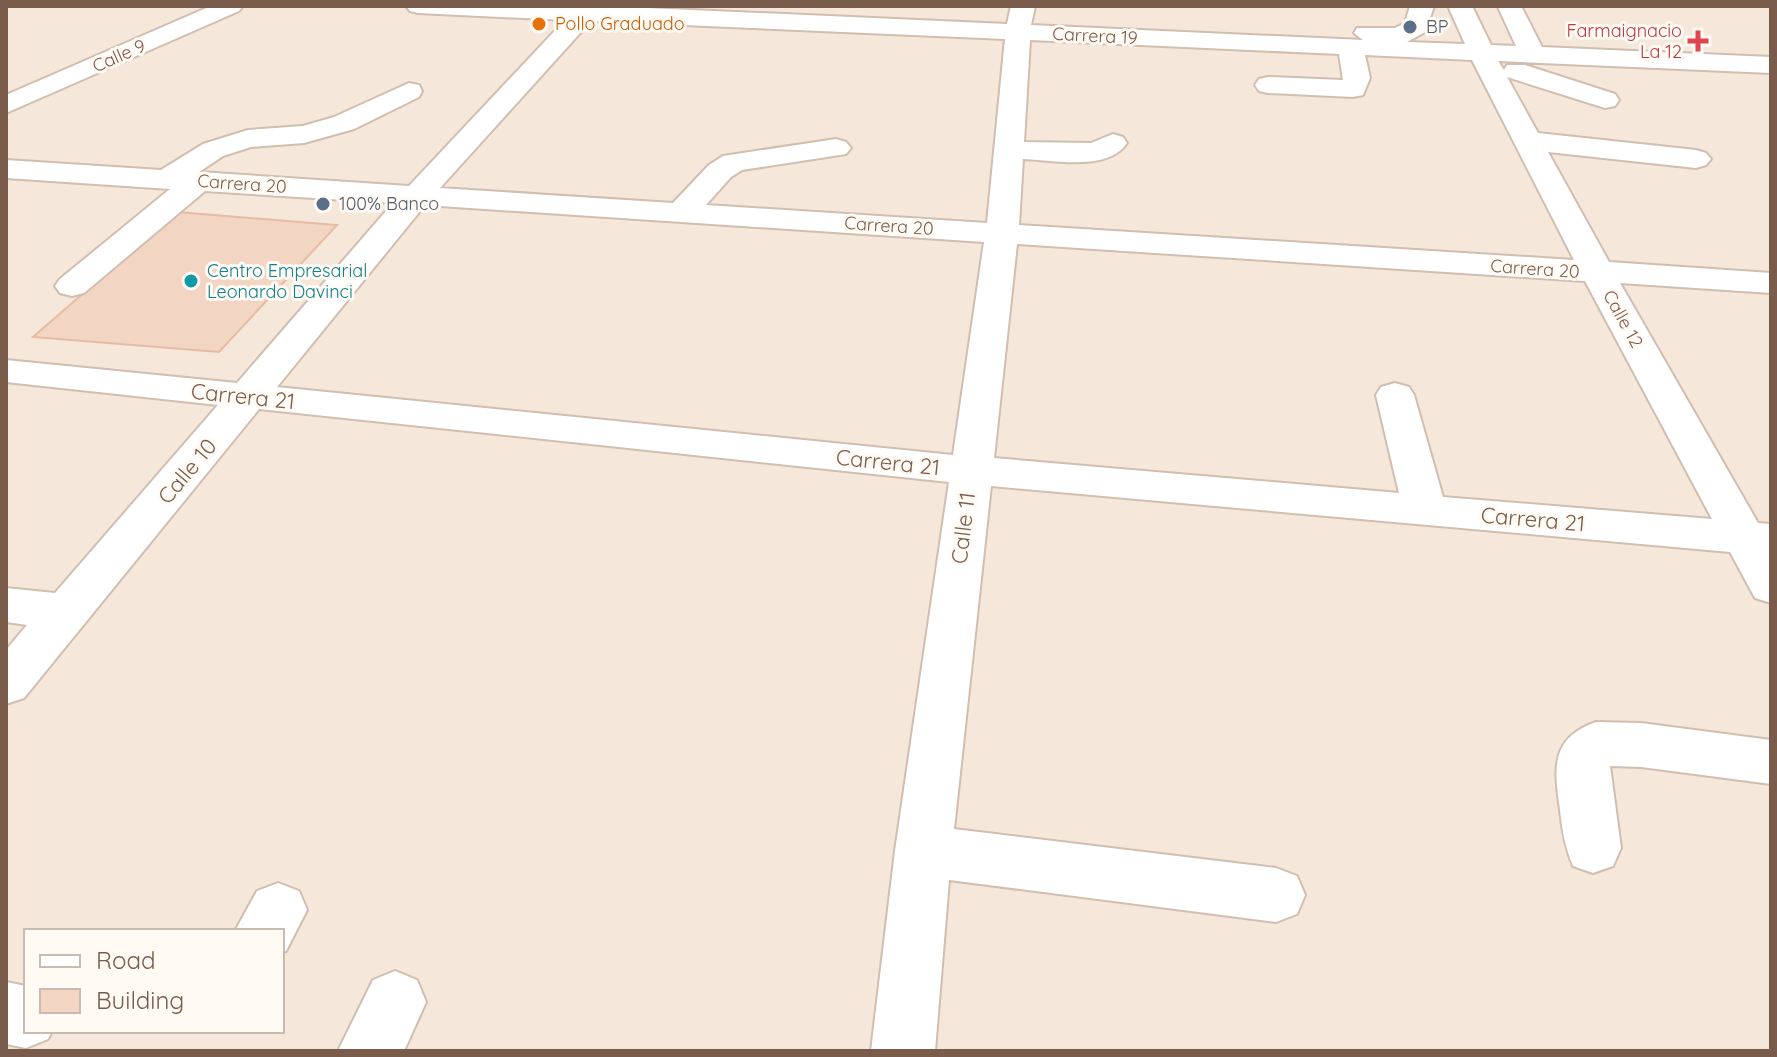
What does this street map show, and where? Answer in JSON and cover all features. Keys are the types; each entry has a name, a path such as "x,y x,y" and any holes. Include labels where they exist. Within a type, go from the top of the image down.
{"street":[{"name":"Calle 9","path":"6,105 231,6"},
{"name":"Carrera 19","path":"418,6 1021,19 1335,37 1485,60 1533,56 1758,64"},
{"path":"1268,85 1353,89 1357,78 1335,37 1399,36 1416,27 1422,6"},
{"name":"Calle 12","path":"1460,6 1485,60 1598,274 1758,539 1771,586"},
{"path":"1510,7 1533,56"},
{"name":"Calle 10","path":"6,684 417,195 587,10"},
{"name":"Calle 11","path":"903,1051 923,851 1002,233 1021,19"},
{"path":"1485,60 1605,100"},
{"path":"1758,64 1771,89"},
{"path":"72,286 213,150 248,139 304,134 344,123 409,91"},
{"path":"1528,141 1696,159"},
{"path":"1009,150 1096,152 1113,143"},
{"path":"682,212 720,171 734,162 836,148"},
{"name":"Carrera 20","path":"6,169 1771,283"},
{"name":"Carrera 21","path":"6,371 970,470 1758,539"},
{"path":"1395,395 1425,509"},
{"path":"6,605 67,612"},
{"path":"1593,848 1582,777 1584,756 1596,744 1641,745 1771,762"},
{"path":"923,851 1276,895"}],"shaded area":[{"path":"6,6 1771,6 1771,1051 6,1051"}],"building":[{"name":"Centro Empresarial Leonardo Davinci","path":"177,212 337,225 219,352 33,337"}],"place":[{"name":"Pollo Graduado","path":"539,24"},
{"name":"BP","path":"1410,27"},
{"name":"Farmaignacio La 12","path":"1698,41"},
{"name":"100% Banco","path":"323,204"},
{"name":"Centro Empresarial Leonardo Davinci","path":"191,281"}]}
